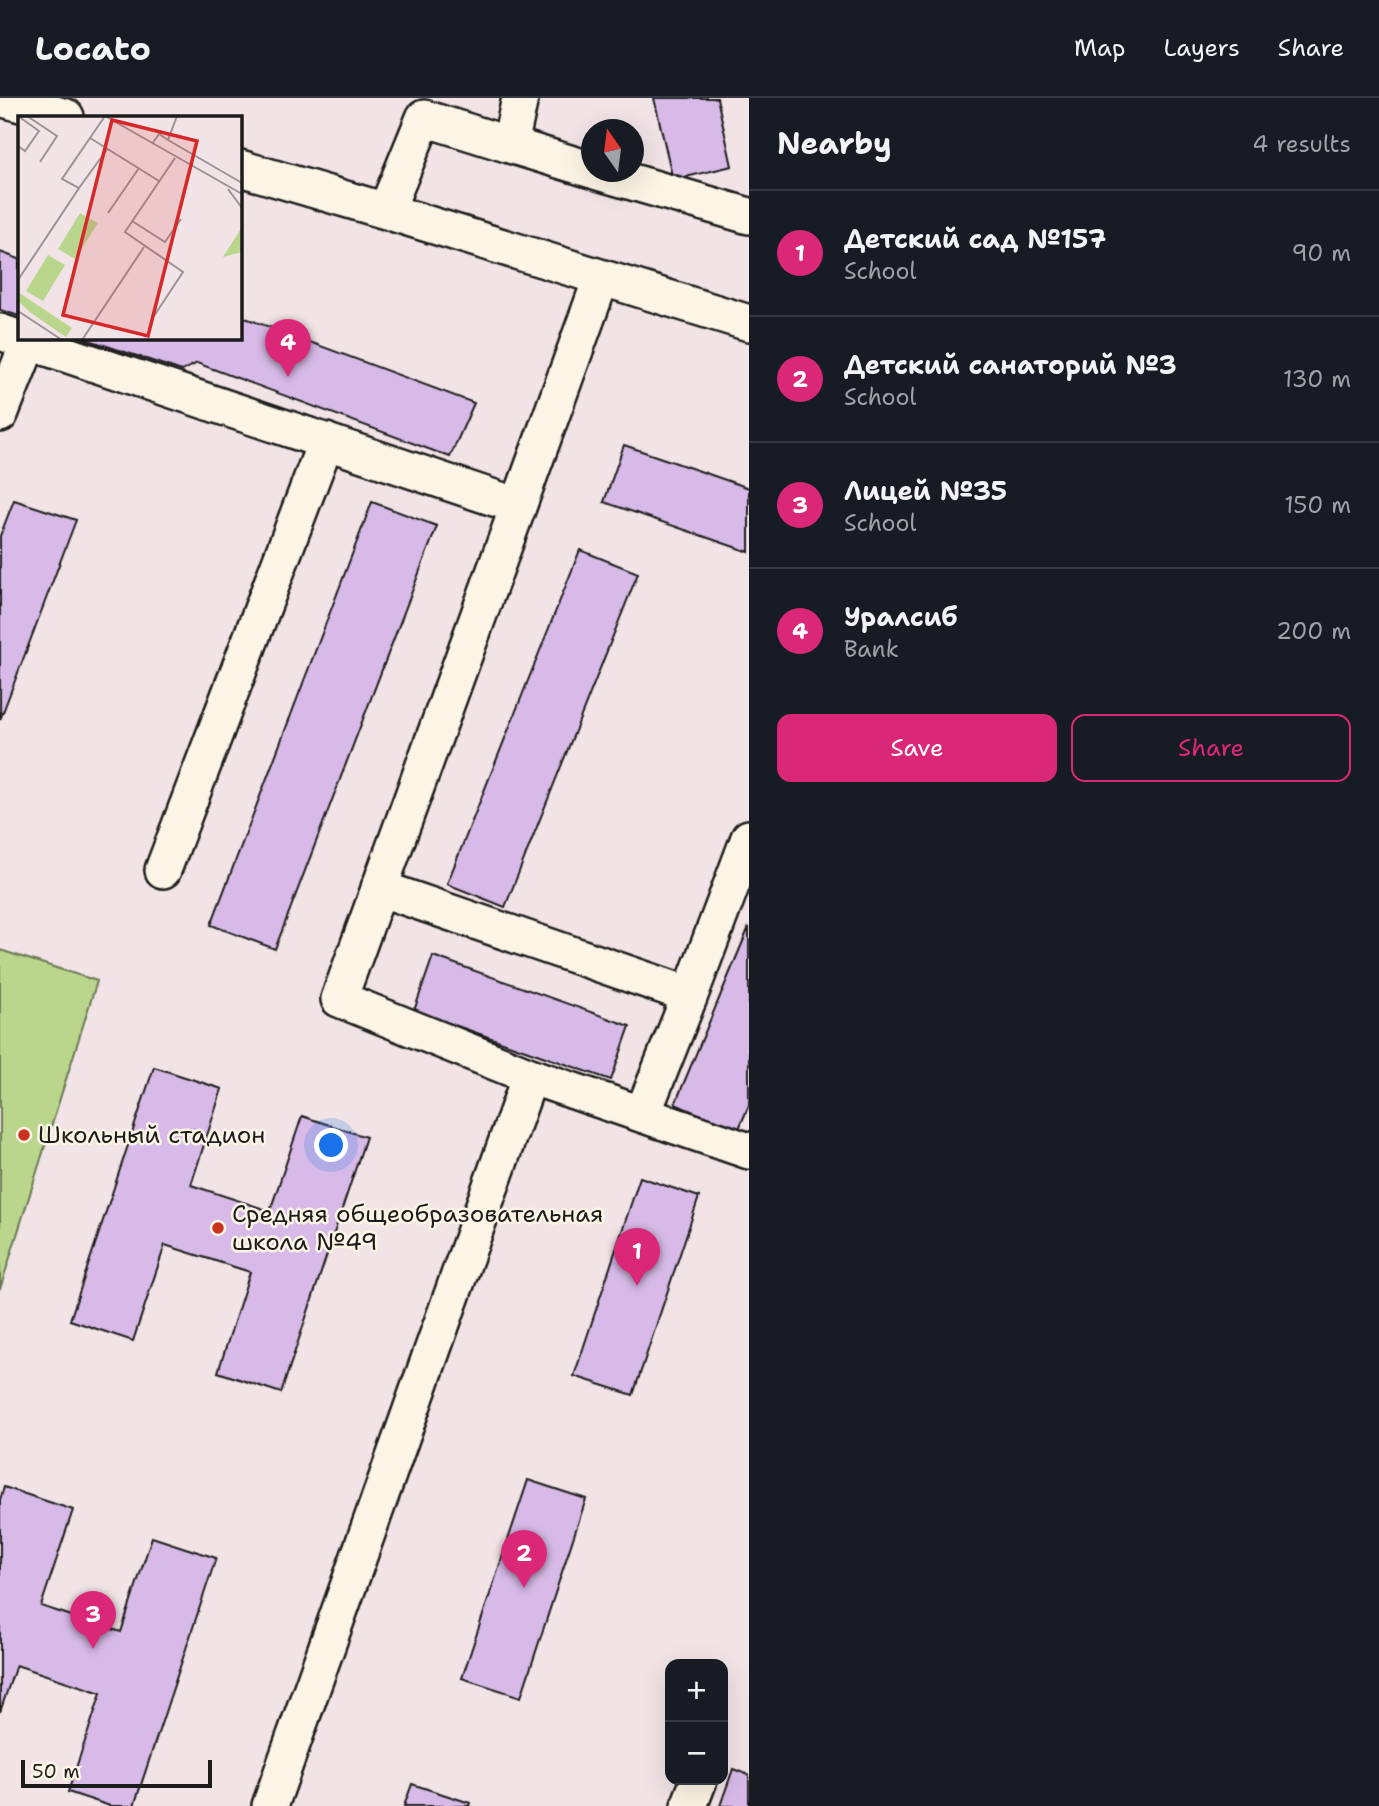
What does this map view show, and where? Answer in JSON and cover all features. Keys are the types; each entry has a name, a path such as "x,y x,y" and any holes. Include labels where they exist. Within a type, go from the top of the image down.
{"street":[{"path":"0,98 63,116"},
{"path":"510,145 520,98"},
{"path":"386,211 424,118 581,167"},
{"path":"242,169 749,323"},
{"path":"632,182 749,216"},
{"path":"601,279 340,999 530,1076 749,1151"},
{"path":"0,414 15,337"},
{"path":"24,340 519,506"},
{"path":"163,870 326,441"},
{"path":"643,1113 691,995 749,838"},
{"path":"379,888 691,995"},
{"path":"270,1806 530,1076"},
{"path":"689,1806 697,1785"}],"green space":[{"name":"Школьный стадион","path":"0,950 97,981 0,1289"}],"building":[{"path":"654,98 717,98 732,166 673,180"},
{"path":"0,252 18,259 18,316 0,310"},
{"path":"242,317 474,403 450,457 197,363 182,371 89,340 242,340"},
{"path":"624,445 749,488 749,552 604,502"},
{"path":"14,500 76,520 0,720 0,536"},
{"path":"372,502 437,526 275,949 211,925"},
{"path":"580,550 638,573 505,907 447,884"},
{"path":"749,927 749,1105 738,1131 675,1104"},
{"path":"433,956 630,1026 611,1080 414,1011"},
{"name":"Средняя общеобразовательная школа №49","path":"154,1067 222,1089 191,1185 270,1211 302,1116 366,1137 281,1393 218,1372 250,1272 165,1245 133,1341 70,1320"},
{"path":"640,1177 699,1197 633,1395 574,1376"},
{"path":"528,1480 586,1499 521,1697 462,1678"},
{"path":"4,1487 73,1510 41,1606 121,1632 152,1537 216,1558 134,1806 110,1806 68,1792 101,1693 16,1665 0,1712 0,1500"},
{"path":"733,1769 749,1775 749,1806 720,1806"},
{"path":"412,1784 470,1803 469,1806 404,1806"}],"place":[{"name":"Уралсиб","path":"288,377"},
{"name":"Школьный стадион","path":"24,1135"},
{"name":"Средняя общеобразовательная школа №49","path":"218,1228"},
{"name":"Детский сад №157","path":"637,1286"},
{"name":"Детский санаторий №3","path":"524,1588"},
{"name":"Лицей №35","path":"93,1649"}]}
